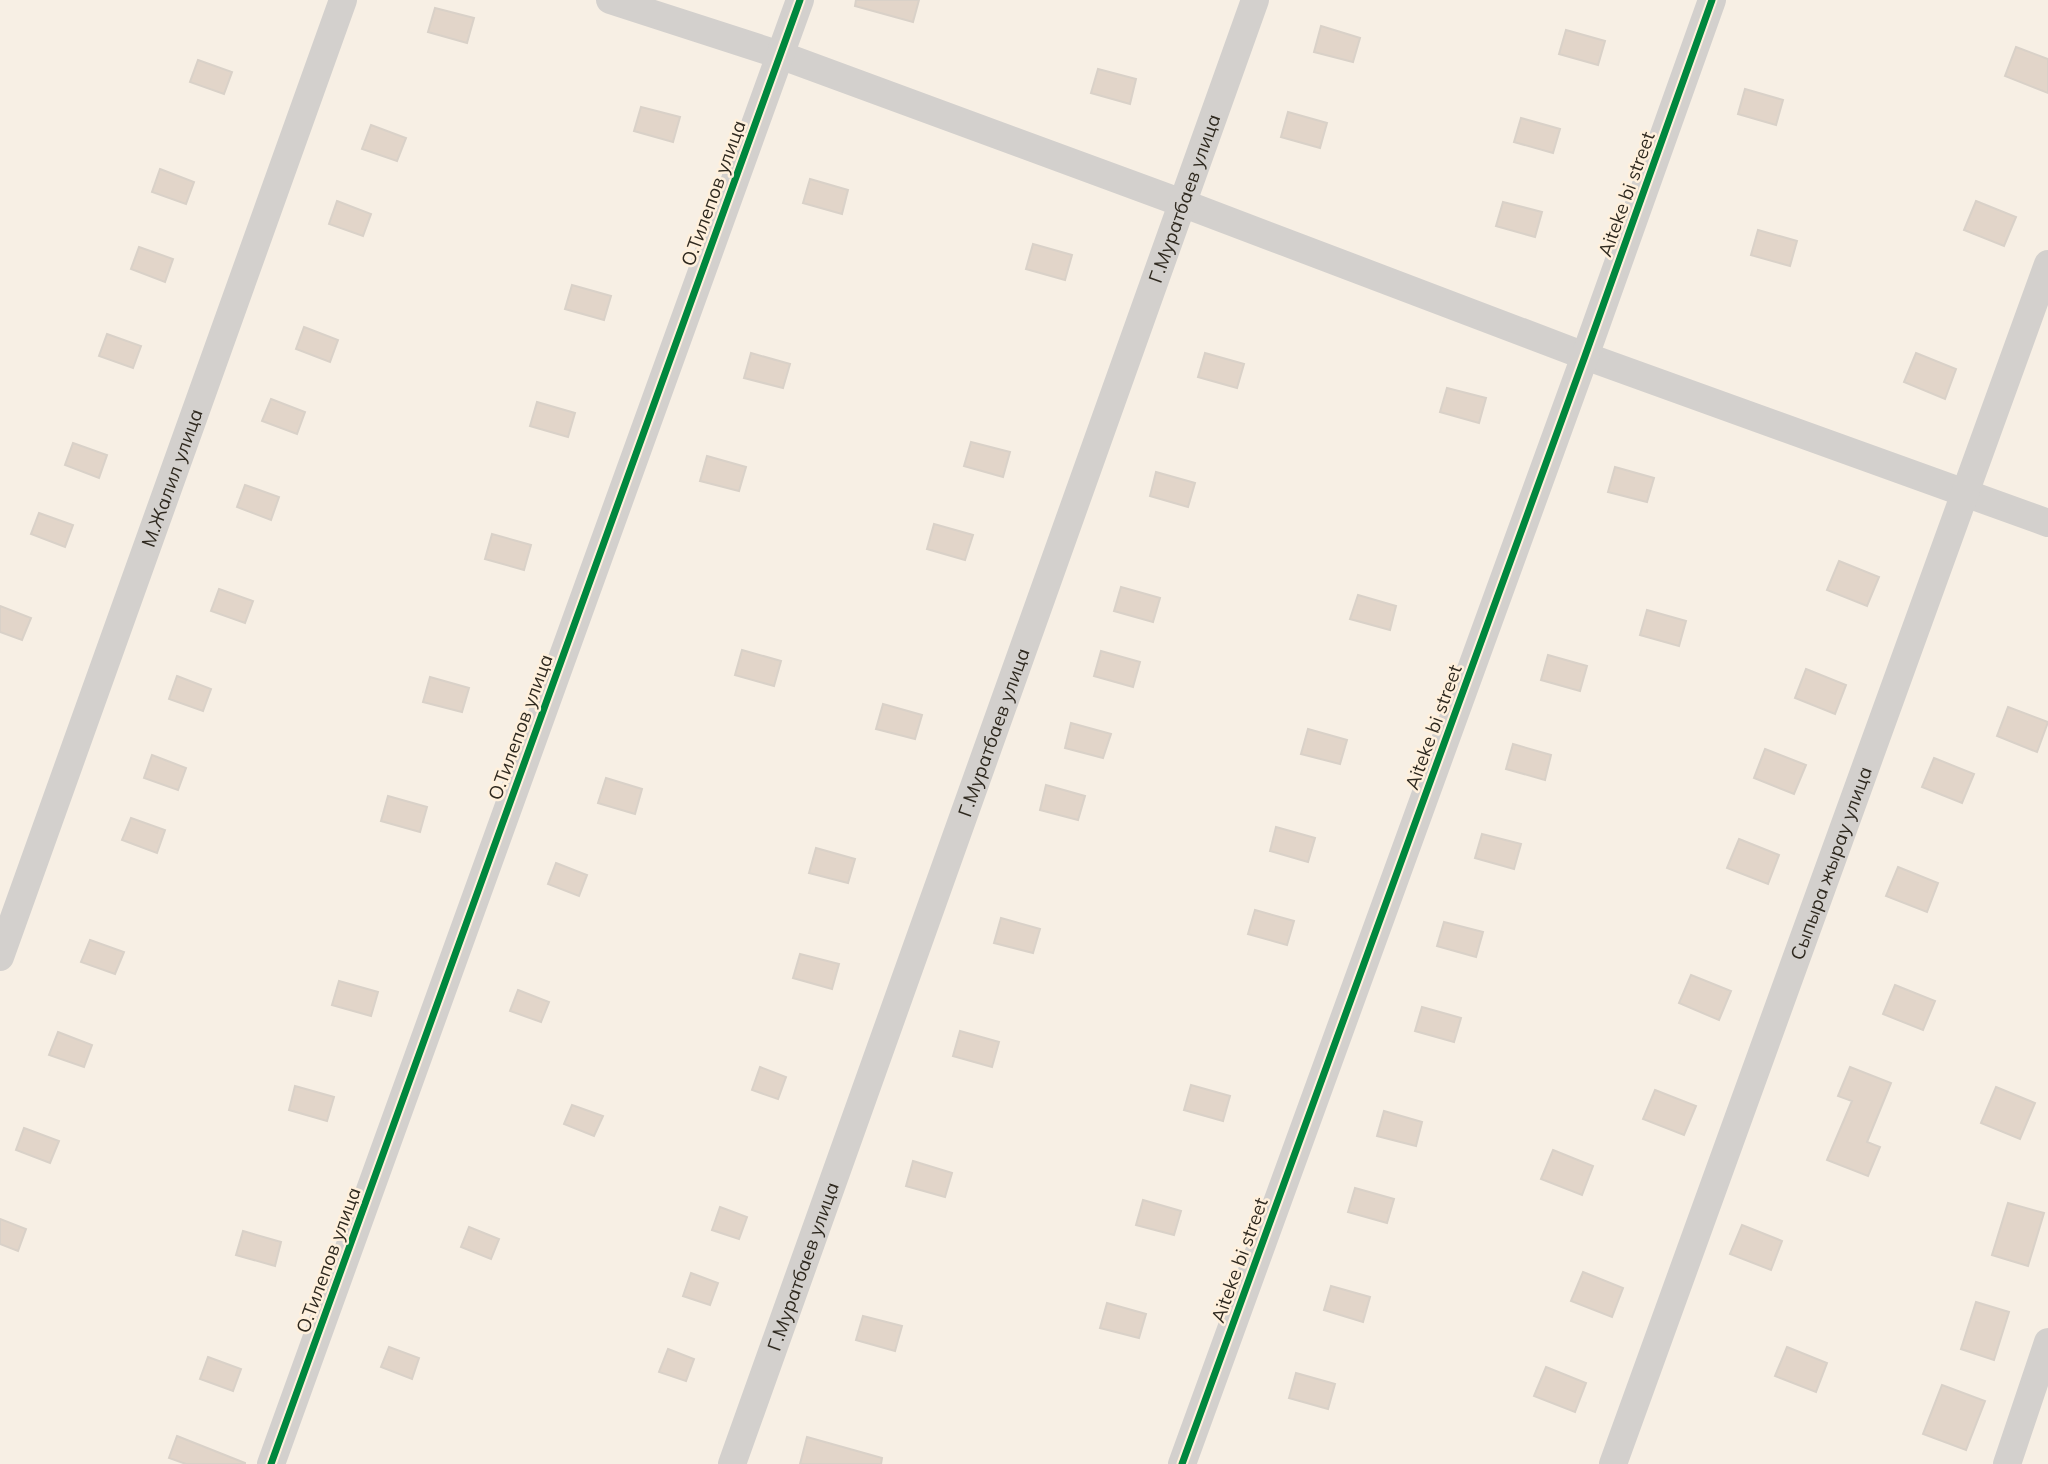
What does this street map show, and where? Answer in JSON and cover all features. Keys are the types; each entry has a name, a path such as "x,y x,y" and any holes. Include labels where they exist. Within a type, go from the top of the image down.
{"street":[{"name":"М.Жалил улица","path":"0,957 343,0"},
{"path":"610,0 780,55 1182,203 1585,356 2048,523"},
{"name":"О.Тилепов улица","path":"271,1464 800,0"},
{"name":"Г.Муратбаев улица","path":"732,1464 1255,0"},
{"name":"Aiteke bi street","path":"1182,1464 1712,0"},
{"name":"Сыпыра жырау улица","path":"1613,1464 2048,264"},
{"path":"2007,1464 2048,1342"}],"building":[{"path":"856,0 919,0 913,22 855,6"},
{"path":"435,8 474,18 467,43 428,32"},
{"path":"1321,26 1360,38 1353,62 1314,52"},
{"path":"1566,30 1605,41 1598,65 1559,54"},
{"path":"2016,47 2048,59 2048,93 2005,76"},
{"path":"198,60 232,72 224,94 190,82"},
{"path":"1098,69 1136,79 1130,104 1091,93"},
{"path":"1745,89 1783,100 1776,125 1738,114"},
{"path":"641,107 680,117 673,142 634,131"},
{"path":"1288,112 1327,123 1320,148 1281,137"},
{"path":"1521,118 1560,129 1553,153 1514,142"},
{"path":"371,125 406,138 397,161 362,149"},
{"path":"160,169 194,182 186,204 152,192"},
{"path":"810,179 848,190 842,214 803,203"},
{"path":"337,201 371,214 363,236 329,224"},
{"path":"1976,201 2016,217 2004,246 1964,230"},
{"path":"1503,202 1542,212 1535,237 1496,226"},
{"path":"1758,230 1797,241 1790,266 1751,255"},
{"path":"1033,244 1072,255 1065,280 1026,269"},
{"path":"139,247 173,259 165,282 131,269"},
{"path":"572,285 611,296 604,320 565,309"},
{"path":"304,327 338,340 330,362 296,349"},
{"path":"107,334 141,346 133,368 99,356"},
{"path":"751,353 790,364 783,388 744,378"},
{"path":"1205,353 1244,364 1237,388 1198,377"},
{"path":"1916,353 1956,369 1945,399 1904,382"},
{"path":"1447,388 1486,398 1479,423 1440,412"},
{"path":"271,399 305,412 297,434 262,421"},
{"path":"537,402 575,413 568,437 530,426"},
{"path":"971,442 1010,452 1003,477 964,466"},
{"path":"73,443 107,455 99,478 65,465"},
{"path":"707,456 746,467 739,491 700,481"},
{"path":"1615,467 1654,478 1647,502 1608,492"},
{"path":"1156,472 1195,483 1188,507 1150,496"},
{"path":"245,485 279,497 271,520 237,507"},
{"path":"39,513 73,525 65,547 31,534"},
{"path":"934,524 973,535 965,560 927,549"},
{"path":"492,534 531,545 524,570 485,559"},
{"path":"1839,561 1879,577 1867,606 1827,590"},
{"path":"1121,587 1160,598 1153,622 1114,611"},
{"path":"219,589 253,601 245,623 211,611"},
{"path":"1358,595 1396,606 1390,630 1350,619"},
{"path":"0,606 31,618 22,640 0,632"},
{"path":"1647,610 1686,621 1679,646 1640,635"},
{"path":"742,650 781,661 774,686 735,675"},
{"path":"1101,651 1140,662 1133,687 1094,676"},
{"path":"1548,655 1587,666 1580,691 1541,680"},
{"path":"1806,669 1846,685 1835,714 1795,698"},
{"path":"177,676 211,689 203,711 169,699"},
{"path":"430,677 469,688 462,712 423,702"},
{"path":"883,704 922,715 915,739 876,729"},
{"path":"2008,707 2048,722 2037,752 1997,736"},
{"path":"1071,723 1111,734 1103,758 1065,748"},
{"path":"1308,729 1347,740 1340,764 1301,754"},
{"path":"1513,744 1551,755 1545,780 1506,769"},
{"path":"1765,749 1806,765 1794,794 1754,778"},
{"path":"152,755 186,768 178,790 144,778"},
{"path":"1934,758 1974,774 1962,803 1922,787"},
{"path":"606,778 642,789 635,814 598,803"},
{"path":"1046,785 1085,796 1078,820 1040,810"},
{"path":"388,796 427,807 420,832 381,821"},
{"path":"131,818 165,830 157,853 122,840"},
{"path":"1276,827 1315,838 1308,862 1270,851"},
{"path":"1482,834 1521,844 1514,869 1475,858"},
{"path":"1739,839 1779,855 1768,884 1727,868"},
{"path":"816,848 855,859 848,883 809,873"},
{"path":"556,863 587,875 579,896 548,884"},
{"path":"1898,867 1938,883 1927,912 1886,896"},
{"path":"1255,910 1294,921 1287,945 1248,934"},
{"path":"1001,918 1040,929 1033,953 994,943"},
{"path":"1444,922 1483,932 1476,957 1437,946"},
{"path":"90,940 124,952 115,974 81,962"},
{"path":"800,954 839,964 832,989 793,978"},
{"path":"1691,975 1731,991 1719,1020 1679,1003"},
{"path":"339,981 378,992 371,1016 332,1005"},
{"path":"1895,985 1935,1001 1923,1030 1883,1014"},
{"path":"518,990 549,1002 541,1022 510,1011"},
{"path":"1422,1007 1461,1018 1454,1042 1415,1031"},
{"path":"960,1031 999,1042 992,1067 953,1056"},
{"path":"58,1032 92,1045 84,1067 49,1055"},
{"path":"760,1067 786,1077 778,1099 752,1090"},
{"path":"1850,1067 1891,1083 1867,1142 1880,1147 1868,1176 1827,1160 1852,1101 1838,1096"},
{"path":"1191,1085 1230,1096 1223,1121 1184,1110"},
{"path":"295,1086 334,1097 327,1121 289,1110"},
{"path":"1996,1087 2035,1103 2020,1139 1981,1123"},
{"path":"1655,1090 1696,1106 1684,1135 1643,1119"},
{"path":"572,1105 603,1116 594,1136 564,1124"},
{"path":"1384,1111 1422,1122 1416,1146 1377,1136"},
{"path":"24,1128 59,1141 50,1163 16,1150"},
{"path":"1553,1150 1593,1166 1582,1195 1541,1179"},
{"path":"913,1161 952,1173 945,1197 906,1186"},
{"path":"1355,1188 1394,1199 1387,1223 1348,1212"},
{"path":"1143,1200 1181,1211 1174,1235 1136,1225"},
{"path":"2008,1203 2044,1213 2028,1266 1992,1255"},
{"path":"720,1207 747,1217 739,1239 712,1230"},
{"path":"0,1219 26,1229 18,1251 0,1244"},
{"path":"1742,1225 1782,1241 1771,1270 1730,1254"},
{"path":"469,1227 499,1239 491,1259 461,1247"},
{"path":"243,1231 281,1242 275,1266 236,1255"},
{"path":"1583,1272 1623,1288 1612,1317 1571,1301"},
{"path":"691,1273 718,1283 710,1305 683,1296"},
{"path":"1331,1286 1370,1297 1363,1322 1324,1310"},
{"path":"1976,1302 2009,1312 1994,1360 1961,1349"},
{"path":"1107,1303 1146,1314 1139,1338 1100,1328"},
{"path":"863,1316 902,1326 895,1351 856,1340"},
{"path":"389,1347 419,1358 412,1379 381,1367"},
{"path":"1787,1347 1827,1363 1816,1392 1775,1376"},
{"path":"668,1349 694,1359 686,1381 659,1372"},
{"path":"208,1357 241,1369 233,1391 200,1379"},
{"path":"1546,1367 1586,1383 1575,1412 1534,1396"},
{"path":"1296,1373 1335,1384 1328,1409 1289,1398"},
{"path":"1942,1385 1985,1401 1966,1450 1923,1434"},
{"path":"177,1436 245,1464 186,1464 169,1458"},
{"path":"807,1437 882,1458 881,1464 800,1464"}],"cycle path":[{"path":"271,1464 800,0"},
{"path":"1182,1464 1712,0"}]}
